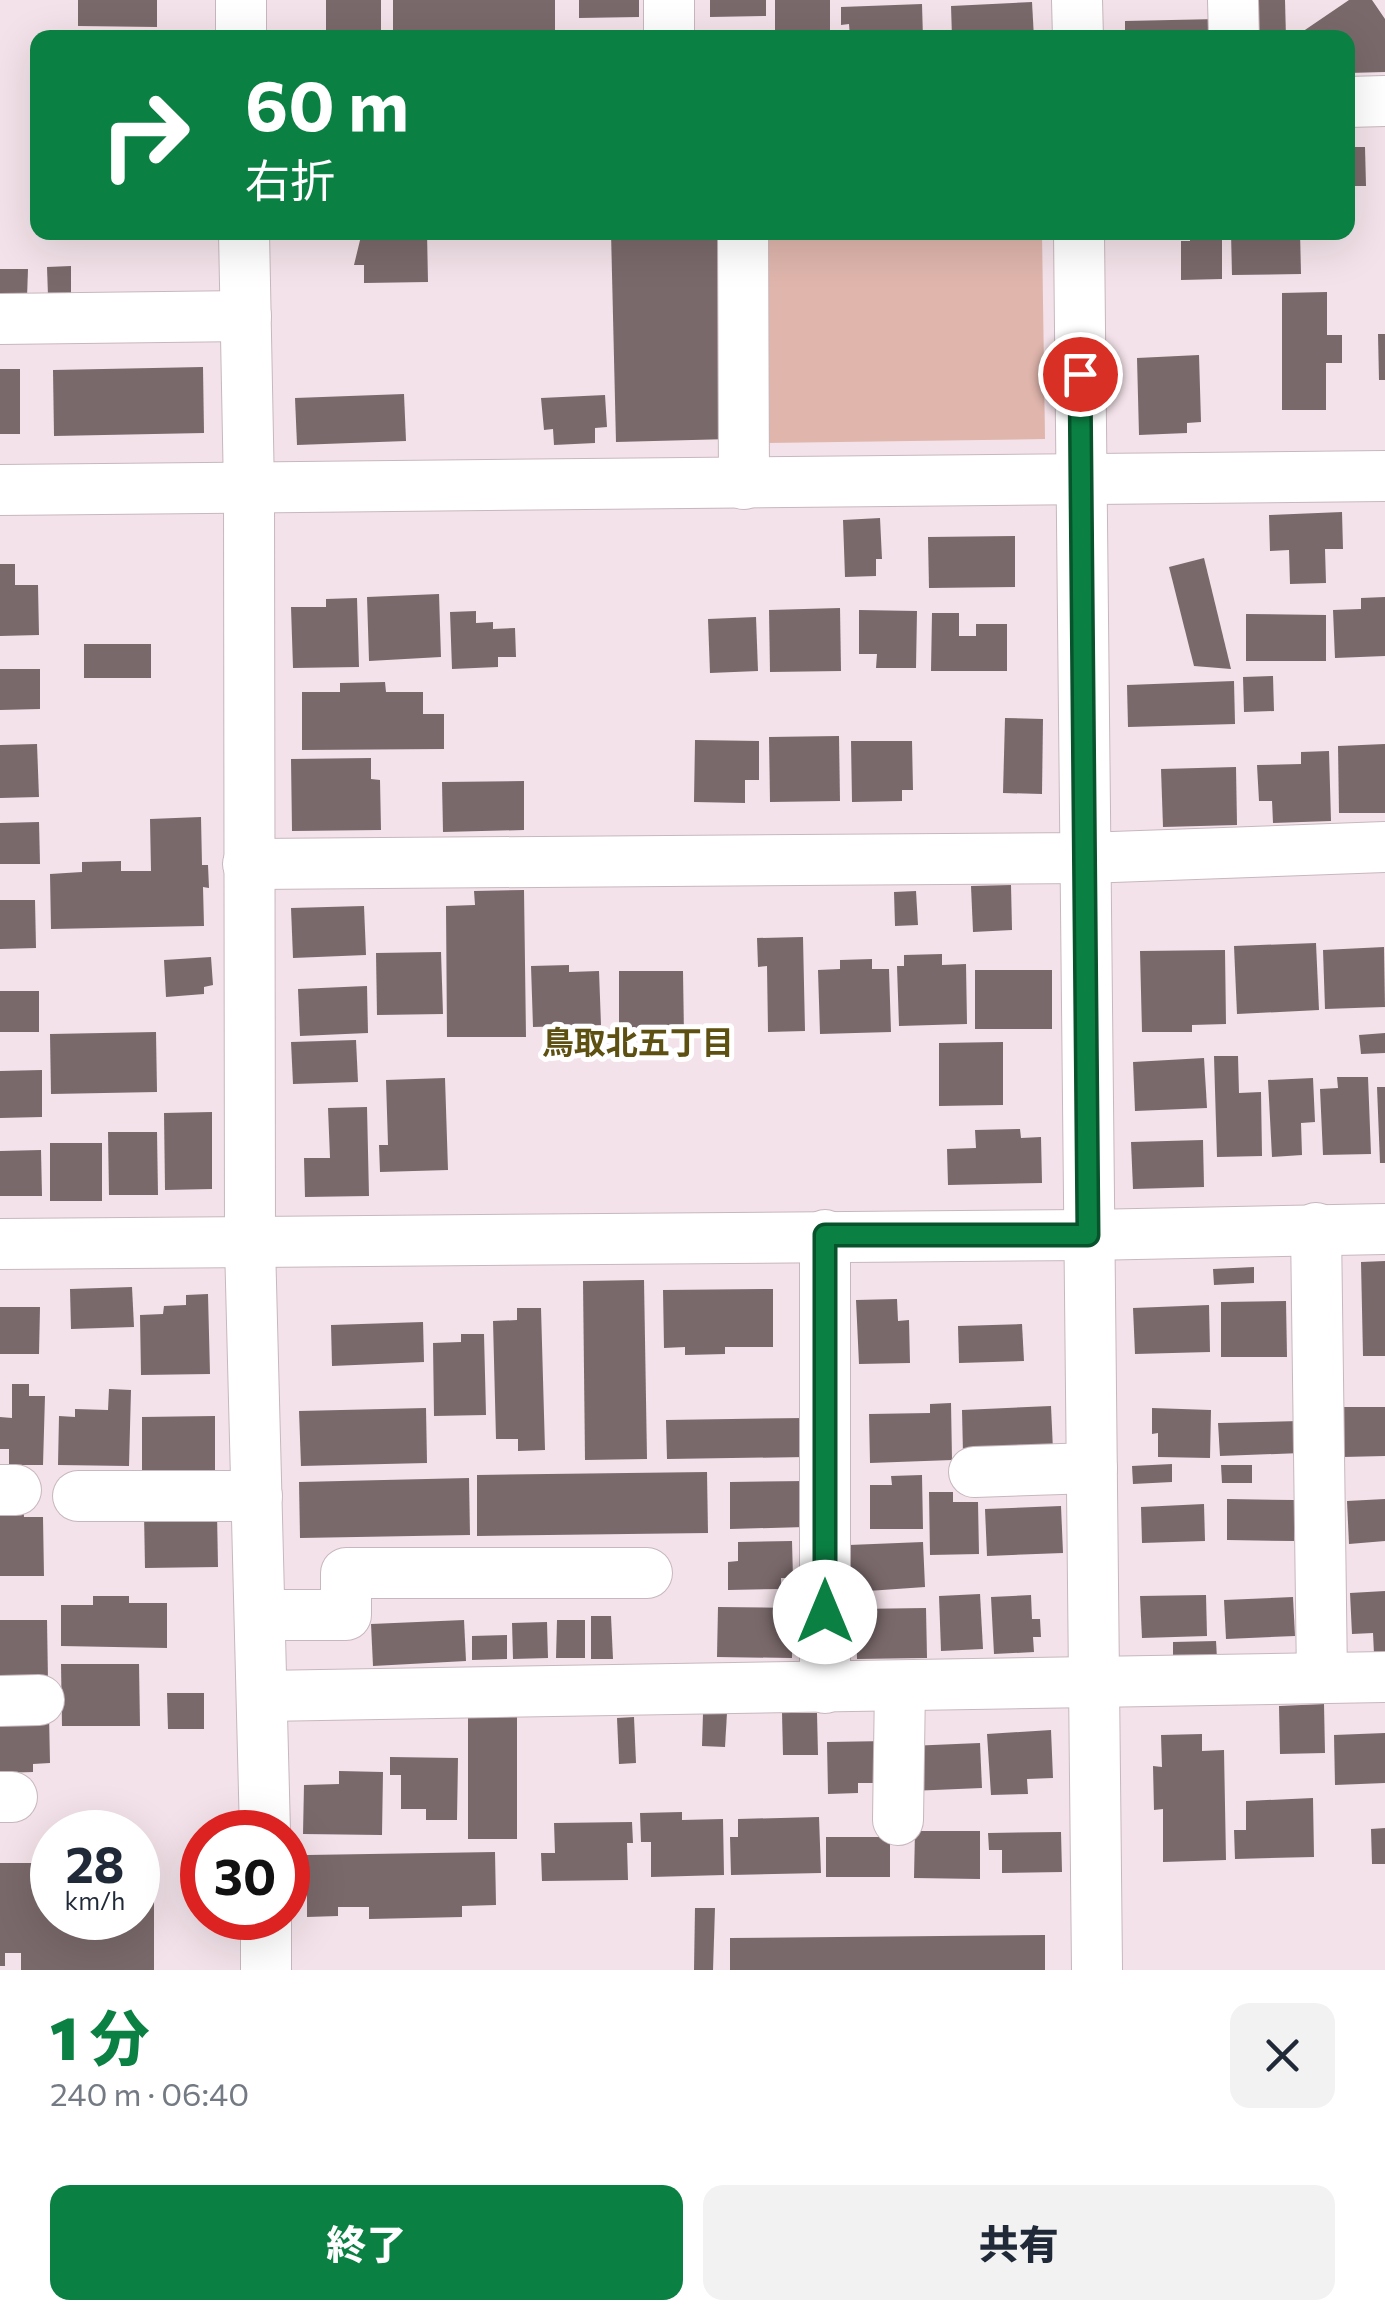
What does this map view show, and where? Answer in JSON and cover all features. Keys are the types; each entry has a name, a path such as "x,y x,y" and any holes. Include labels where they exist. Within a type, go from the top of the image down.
{"street":[{"path":"241,0 241,30"},
{"path":"668,0 669,30"},
{"path":"1077,0 1078,30"},
{"path":"1234,0 1234,30"},
{"path":"1355,102 1385,101"},
{"path":"244,240 249,490 250,1244 264,1810"},
{"path":"743,240 744,484"},
{"path":"1079,240 1096,1970"},
{"path":"0,319 246,316"},
{"path":"0,490 1385,476"},
{"path":"248,864 1085,858 1385,847"},
{"path":"1316,1228 1322,1678"},
{"path":"0,1244 1088,1235 1385,1228"},
{"path":"825,1235 826,1688"},
{"path":"974,1472 1092,1468"},
{"path":"78,1496 257,1496"},
{"path":"260,1615 346,1616 346,1572 647,1572"},
{"path":"263,1696 1385,1677"},
{"path":"898,1820 900,1686"},
{"path":"266,1940 266,1970"}],"shaded area":[{"path":"763,240 1042,240 1045,439 766,443"}],"building":[{"path":"78,0 157,0 157,27 78,26"},
{"path":"326,0 381,0 381,30 326,30"},
{"path":"393,0 555,0 555,30 393,30"},
{"path":"579,0 639,0 639,17 579,18"},
{"path":"710,0 766,0 766,16 710,17"},
{"path":"775,0 830,0 830,30 775,30"},
{"path":"1243,0 1285,0 1286,30 1244,30"},
{"path":"1349,0 1372,0 1385,19 1385,72 1355,73 1355,30 1305,30"},
{"path":"1032,2 1034,30 952,30 951,6"},
{"path":"922,4 923,30 849,30 849,24 841,25 841,7"},
{"path":"1218,19 1219,30 1125,30 1125,21"},
{"path":"1355,147 1365,147 1366,186 1355,186"},
{"path":"360,240 427,240 428,282 364,283 364,265 354,265"},
{"path":"611,240 725,240 730,439 616,442"},
{"path":"1222,240 1222,279 1181,280 1181,241"},
{"path":"1231,240 1300,240 1301,274 1232,275"},
{"path":"71,266 71,296 48,296 47,267"},
{"path":"0,269 28,269 27,298 0,298"},
{"path":"1327,292 1327,335 1342,335 1342,363 1326,363 1326,410 1282,410 1282,293"},
{"path":"1378,334 1385,334 1385,380 1379,380"},
{"path":"1199,355 1201,422 1187,423 1187,433 1139,435 1137,358"},
{"path":"203,367 204,433 54,436 53,370"},
{"path":"0,369 20,369 20,434 0,434"},
{"path":"404,394 406,441 297,445 295,398"},
{"path":"605,395 607,427 595,428 595,443 554,445 553,429 544,430 541,398"},
{"path":"1342,512 1343,549 1325,549 1326,583 1290,584 1289,550 1270,551 1269,515"},
{"path":"880,518 882,559 876,559 876,576 845,577 843,520"},
{"path":"1015,536 1015,587 929,588 928,537"},
{"path":"1204,558 1231,669 1194,666 1169,567"},
{"path":"0,564 15,564 15,585 38,585 39,635 0,636"},
{"path":"439,594 441,657 369,661 367,597"},
{"path":"1385,597 1385,656 1335,658 1333,610 1361,609 1361,598"},
{"path":"357,598 359,667 293,668 291,607 326,607 326,599"},
{"path":"840,608 841,671 770,672 769,610"},
{"path":"859,610 917,611 916,668 876,668 877,654 859,654"},
{"path":"476,611 476,623 493,622 493,629 515,628 516,657 498,657 498,667 452,669 450,612"},
{"path":"932,613 959,613 959,636 976,636 976,624 1007,624 1007,671 931,671"},
{"path":"1246,614 1326,615 1326,661 1246,661"},
{"path":"756,617 758,671 710,673 708,619"},
{"path":"84,644 151,644 151,678 84,678"},
{"path":"0,669 40,669 40,709 0,710"},
{"path":"1273,676 1274,711 1244,712 1243,677"},
{"path":"1234,681 1235,724 1128,727 1127,685"},
{"path":"385,682 386,692 423,692 423,714 444,714 444,749 302,750 302,692 340,692 340,683"},
{"path":"1005,718 1043,719 1042,794 1003,793"},
{"path":"839,736 840,801 770,802 769,737"},
{"path":"695,740 759,741 759,780 745,780 745,803 694,802"},
{"path":"851,741 912,741 913,790 902,790 902,801 852,802"},
{"path":"37,744 39,797 0,798 0,745"},
{"path":"1385,744 1385,813 1339,813 1338,746"},
{"path":"1329,751 1331,821 1273,823 1272,801 1259,801 1257,765 1301,764 1301,752"},
{"path":"371,758 371,779 380,780 381,830 292,831 291,759"},
{"path":"1236,767 1237,825 1163,827 1161,769"},
{"path":"524,781 524,830 443,832 442,782"},
{"path":"201,817 202,865 208,865 209,888 203,887 204,926 51,929 50,874 82,872 82,862 121,861 121,871 151,871 150,819"},
{"path":"39,822 40,864 0,864 0,823"},
{"path":"1011,885 1012,930 973,932 971,886"},
{"path":"524,890 526,1037 447,1037 446,906 475,905 474,891"},
{"path":"916,891 918,925 895,926 894,892"},
{"path":"0,900 35,900 36,948 0,949"},
{"path":"364,906 366,955 293,958 291,908"},
{"path":"803,937 805,1031 768,1032 767,966 758,967 757,938"},
{"path":"1316,943 1319,1010 1237,1014 1234,946"},
{"path":"1384,947 1385,1007 1325,1009 1323,950"},
{"path":"1225,950 1226,1024 1192,1025 1192,1032 1142,1032 1140,951"},
{"path":"441,952 443,1014 377,1015 376,953"},
{"path":"942,954 942,965 966,964 967,1024 899,1026 897,966 904,966 904,955"},
{"path":"211,957 213,985 204,987 204,994 166,997 164,960"},
{"path":"872,959 872,969 889,969 891,1032 820,1034 818,970 840,969 840,960"},
{"path":"569,965 569,972 599,971 601,1025 533,1027 531,966"},
{"path":"975,970 1052,970 1052,1029 975,1029"},
{"path":"619,971 683,971 684,1036 619,1036"},
{"path":"367,986 368,1033 300,1036 298,989"},
{"path":"0,991 39,991 39,1032 0,1032"},
{"path":"156,1032 157,1092 51,1094 50,1034"},
{"path":"1385,1033 1385,1053 1361,1054 1359,1035"},
{"path":"356,1040 358,1082 293,1084 291,1042"},
{"path":"1003,1042 1003,1105 939,1106 939,1043"},
{"path":"1214,1056 1238,1056 1239,1093 1261,1092 1262,1156 1217,1157"},
{"path":"1204,1058 1207,1108 1135,1111 1133,1062"},
{"path":"42,1070 42,1117 0,1118 0,1071"},
{"path":"1337,1077 1368,1077 1371,1154 1323,1155 1320,1089 1338,1088"},
{"path":"445,1078 448,1170 380,1172 379,1145 388,1145 386,1080"},
{"path":"1313,1078 1315,1122 1301,1123 1302,1155 1272,1157 1268,1080"},
{"path":"1377,1087 1385,1087 1385,1163 1380,1163"},
{"path":"367,1107 369,1196 305,1197 304,1158 330,1158 328,1108"},
{"path":"212,1112 212,1189 165,1190 164,1113"},
{"path":"1020,1129 1021,1138 1041,1137 1042,1183 948,1185 947,1149 976,1148 975,1130"},
{"path":"108,1132 157,1132 158,1195 109,1195"},
{"path":"1203,1140 1204,1187 1133,1189 1131,1142"},
{"path":"50,1143 102,1143 102,1201 50,1201"},
{"path":"41,1150 42,1196 0,1196 0,1151"},
{"path":"1385,1261 1385,1356 1363,1356 1361,1262"},
{"path":"1254,1267 1254,1283 1214,1285 1213,1269"},
{"path":"644,1280 647,1459 585,1460 583,1281"},
{"path":"132,1287 134,1327 71,1329 70,1289"},
{"path":"773,1289 773,1347 725,1347 725,1354 685,1355 685,1347 664,1348 663,1290"},
{"path":"208,1294 210,1374 141,1375 140,1315 163,1314 164,1306 186,1305 186,1295"},
{"path":"897,1299 898,1321 909,1320 910,1363 859,1364 856,1300"},
{"path":"1286,1301 1287,1357 1221,1357 1221,1302"},
{"path":"1209,1305 1210,1352 1135,1354 1133,1308"},
{"path":"0,1307 40,1307 39,1354 0,1354"},
{"path":"517,1308 541,1308 545,1450 518,1451 518,1439 496,1439 493,1321 517,1320"},
{"path":"423,1322 424,1362 332,1366 331,1325"},
{"path":"1022,1324 1024,1361 959,1363 958,1326"},
{"path":"461,1334 484,1334 486,1415 434,1416 433,1343 461,1342"},
{"path":"12,1384 29,1384 29,1396 45,1396 43,1465 9,1465 9,1449 0,1449 0,1417 12,1418"},
{"path":"109,1389 131,1390 129,1466 58,1465 59,1416 75,1417 75,1409 108,1410"},
{"path":"951,1403 952,1460 870,1463 869,1414 930,1413 930,1404"},
{"path":"1051,1406 1053,1450 963,1454 962,1410"},
{"path":"1343,1407 1385,1407 1385,1456 1343,1457"},
{"path":"426,1408 427,1463 301,1466 299,1411"},
{"path":"1152,1408 1211,1410 1210,1458 1158,1457 1158,1433 1152,1434"},
{"path":"215,1416 215,1470 142,1470 142,1417"},
{"path":"805,1418 806,1457 667,1459 666,1420"},
{"path":"1300,1421 1301,1453 1220,1456 1218,1423"},
{"path":"1172,1464 1172,1482 1133,1484 1132,1466"},
{"path":"1221,1465 1252,1465 1252,1483 1222,1483"},
{"path":"707,1472 708,1533 477,1536 477,1475"},
{"path":"922,1475 923,1529 870,1529 870,1485 892,1485 891,1476"},
{"path":"469,1478 470,1535 300,1538 299,1482"},
{"path":"806,1481 805,1527 730,1529 730,1482"},
{"path":"929,1492 953,1492 953,1502 978,1502 979,1554 930,1555"},
{"path":"1227,1499 1294,1500 1294,1541 1227,1540"},
{"path":"1385,1499 1385,1541 1349,1544 1347,1501"},
{"path":"1204,1504 1205,1541 1142,1543 1141,1507"},
{"path":"0,1505 23,1505 24,1517 43,1517 44,1576 0,1576"},
{"path":"1061,1506 1063,1553 987,1556 985,1509"},
{"path":"217,1512 218,1567 145,1568 144,1513"},
{"path":"792,1541 793,1578 781,1578 781,1589 728,1590 728,1562 738,1561 738,1542"},
{"path":"923,1542 925,1587 868,1591 868,1586 851,1587 849,1545"},
{"path":"1385,1591 1385,1653 1374,1654 1373,1633 1352,1634 1350,1593"},
{"path":"980,1594 983,1649 941,1651 939,1596"},
{"path":"1031,1595 1032,1619 1040,1619 1041,1637 1033,1637 1034,1652 994,1654 991,1597"},
{"path":"1206,1595 1207,1636 1142,1638 1140,1596"},
{"path":"93,1596 129,1596 129,1603 167,1603 167,1648 61,1646 61,1605 93,1605"},
{"path":"1293,1597 1295,1636 1226,1639 1224,1600"},
{"path":"718,1607 793,1608 792,1658 717,1657"},
{"path":"926,1608 927,1658 857,1659 856,1609"},
{"path":"591,1616 611,1616 613,1659 591,1659"},
{"path":"0,1620 47,1620 48,1681 0,1682"},
{"path":"464,1620 466,1661 373,1666 371,1624"},
{"path":"557,1620 585,1620 585,1658 556,1658"},
{"path":"547,1622 548,1658 513,1659 512,1623"},
{"path":"507,1635 507,1659 472,1660 472,1636"},
{"path":"1216,1641 1217,1658 1173,1659 1173,1642"},
{"path":"61,1664 139,1664 140,1726 62,1726"},
{"path":"167,1693 204,1693 204,1729 168,1729"},
{"path":"1324,1704 1325,1753 1280,1754 1279,1706"},
{"path":"703,1713 727,1713 725,1747 702,1746"},
{"path":"782,1713 817,1713 818,1755 783,1755"},
{"path":"49,1714 50,1763 33,1764 33,1772 0,1773 0,1715"},
{"path":"468,1717 517,1717 517,1839 468,1839"},
{"path":"634,1717 636,1763 619,1764 617,1718"},
{"path":"1051,1730 1053,1778 1027,1779 1028,1794 991,1795 987,1734"},
{"path":"1385,1733 1385,1783 1335,1785 1334,1735"},
{"path":"1202,1734 1202,1751 1224,1750 1226,1860 1163,1862 1163,1809 1154,1810 1153,1766 1162,1767 1161,1735"},
{"path":"888,1741 889,1783 858,1783 858,1793 828,1794 827,1742"},
{"path":"980,1743 982,1788 910,1791 909,1746"},
{"path":"390,1757 458,1758 457,1820 426,1820 426,1809 401,1809 401,1775 390,1775"},
{"path":"339,1771 383,1772 382,1835 310,1834 310,1810 303,1810 304,1785 339,1784"},
{"path":"1313,1798 1314,1857 1235,1859 1234,1830 1246,1830 1246,1801"},
{"path":"682,1812 682,1820 723,1819 724,1875 651,1877 651,1842 641,1842 640,1813"},
{"path":"819,1817 821,1873 731,1875 730,1837 738,1837 738,1819"},
{"path":"632,1822 633,1843 627,1843 628,1880 542,1881 541,1853 555,1853 554,1823"},
{"path":"1385,1828 1385,1864 1372,1864 1371,1829"},
{"path":"915,1831 980,1831 980,1879 914,1878"},
{"path":"1061,1832 1062,1872 1002,1873 1002,1850 989,1850 988,1833"},
{"path":"826,1837 890,1837 890,1877 826,1877"},
{"path":"495,1852 496,1905 462,1906 462,1917 369,1919 369,1907 338,1907 338,1916 310,1917 310,1855"},
{"path":"0,1863 30,1863 30,1940 154,1940 154,1970 21,1970 21,1953 5,1953 5,1966 0,1966"},
{"path":"695,1908 715,1908 713,1970 694,1970"},
{"path":"1045,1935 1045,1970 730,1970 730,1938"}],"district":[{"name":"鳥取北五丁目","path":"638,1043"}],"route":[{"path":"825,1612 825,1235 1088,1235 1080,374"}]}
